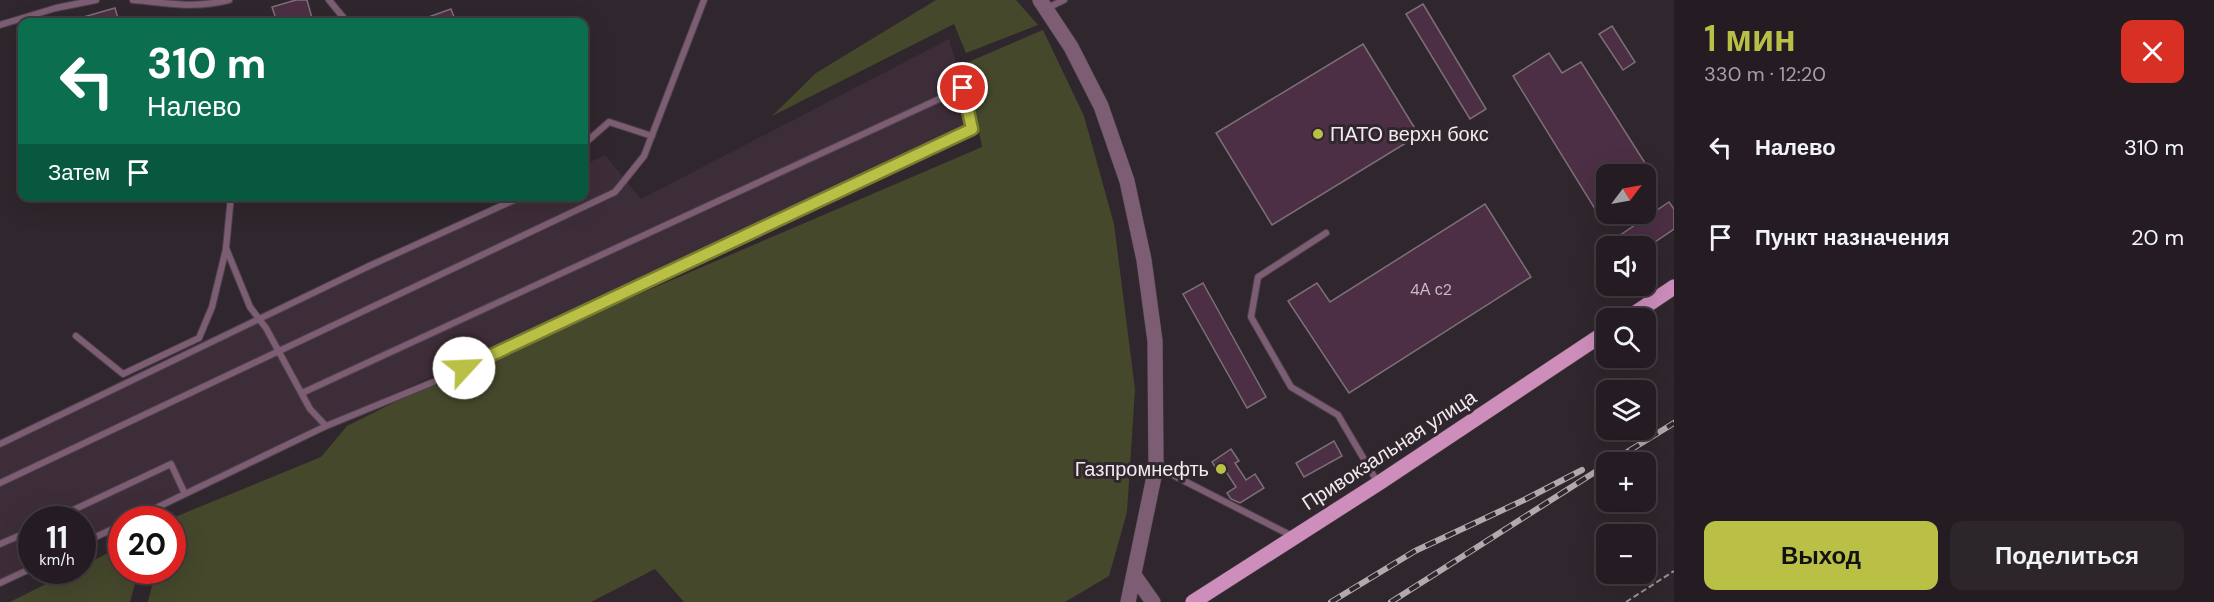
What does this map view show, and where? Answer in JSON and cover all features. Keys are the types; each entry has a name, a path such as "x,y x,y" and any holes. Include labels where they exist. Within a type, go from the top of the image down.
{"main road":[{"path":"1643,308 1674,287"},
{"name":"Привокзальная улица","path":"1193,602 1596,339"}],"street":[{"path":"1043,4 1071,47 1101,106 1127,181 1144,260 1155,341 1156,467 1128,602"},
{"path":"1134,574 1153,602"}],"lane":[{"path":"23,18 56,8 96,0"},
{"path":"133,0 176,6 202,6 229,0"},
{"path":"329,0 344,18"},
{"path":"0,483 615,192 644,156 704,0"},
{"path":"1043,4 1064,0"},
{"path":"0,25 18,20"},
{"path":"160,506 326,426 443,378 972,129 963,88 302,393"},
{"path":"588,140 609,122 652,136"},
{"path":"76,336 123,374 199,338 212,307 226,248 231,201"},
{"path":"0,444 367,267 512,201"},
{"path":"1326,233 1258,277 1251,317 1291,387 1338,415 1378,483"},
{"path":"226,248 250,307 278,350 310,409 326,426"},
{"path":"82,506 171,464 185,494"},
{"path":"1156,467 1294,537"},
{"path":"0,544 18,536"},
{"path":"0,583 18,575"}],"path":[{"path":"1626,602 1674,571"}],"shaded area":[{"path":"949,39 973,121 157,506 108,506 108,529 96,535 96,506 18,506 18,571 0,580 0,440 508,201 588,201 588,163 605,155 641,199"}],"green space":[{"path":"936,0 1016,0 1038,25 966,53 954,24 772,116 816,73"},
{"path":"1043,30 1084,116 1114,224 1135,389 1127,512 1109,576 1065,602 684,602 655,569 591,602 148,602 152,584 186,584 186,512 321,457 347,426 443,378 982,147 966,63"},
{"path":"108,553 108,584 135,584 130,602 10,602 46,584 96,584 96,559"}],"building":[{"path":"296,0 307,0 312,18 276,18 272,7"},
{"path":"1423,4 1486,109 1470,119 1406,14"},
{"path":"115,8 118,18 80,18"},
{"path":"451,9 454,18 426,18"},
{"path":"1612,26 1635,62 1623,70 1599,34"},
{"name":"ПАТО верхн бокс","path":"1363,44 1419,135 1272,225 1216,133"},
{"path":"1549,53 1562,73 1581,62 1646,164 1596,164 1595,209 1513,76"},
{"path":"1669,202 1674,209 1674,229 1656,241 1656,236 1619,236 1637,224 1656,224 1656,211"},
{"path":"1485,204 1531,277 1349,393 1288,301 1317,283 1330,302"},
{"path":"1203,283 1266,397 1247,408 1183,294"},
{"path":"1334,441 1342,456 1304,477 1296,463"},
{"path":"1231,449 1239,461 1235,463 1246,480 1255,474 1264,488 1240,503 1231,499 1227,493 1236,487 1225,470 1219,473 1212,462"}],"railway":[{"path":"1627,452 1674,423"},
{"path":"1331,602 1415,551 1582,470"},
{"path":"1391,602 1596,471"}],"place":[{"name":"ПАТО верхн бокс","path":"1318,134"},
{"name":"Газпромнефть","path":"1221,469"}],"route":[{"path":"464,368 972,129 963,88"}]}
